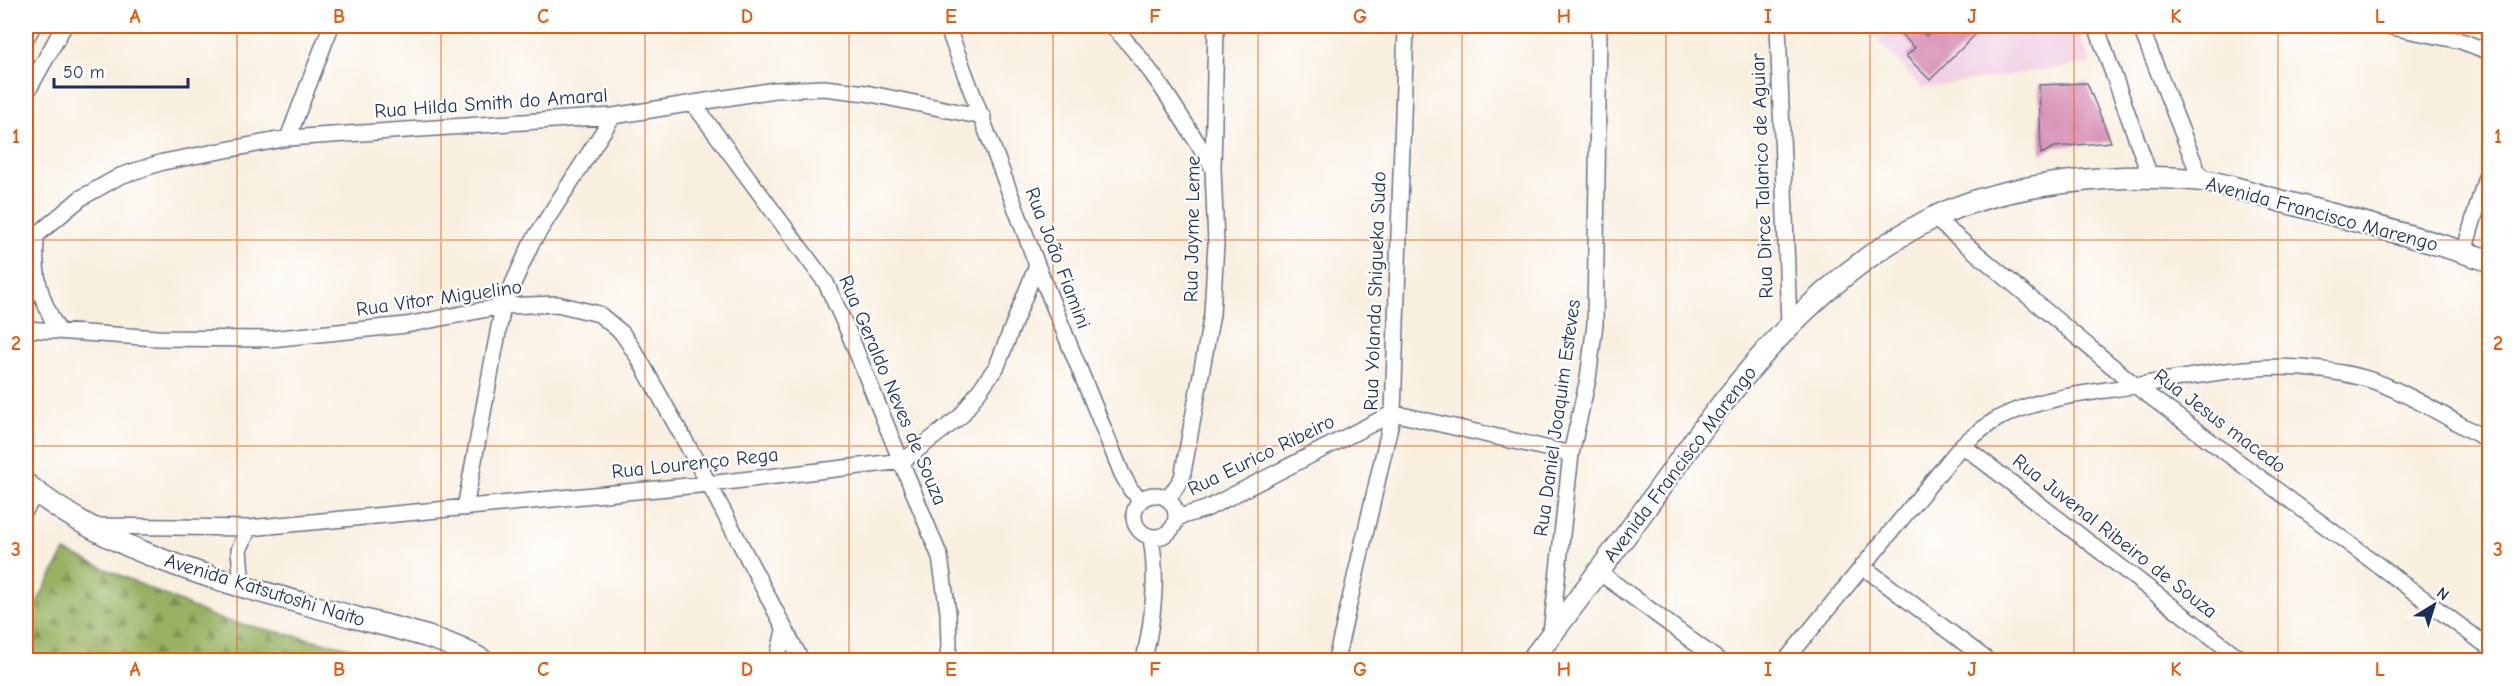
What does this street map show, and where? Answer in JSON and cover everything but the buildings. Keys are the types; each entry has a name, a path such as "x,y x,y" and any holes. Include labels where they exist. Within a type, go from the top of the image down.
{"main road":[{"name":"Avenida Francisco Marengo","path":"1532,660 1599,572 1715,410 1789,324 1850,271 1887,244 1933,218 1977,200 2040,186 2094,180 2201,180 2490,261"},
{"name":"Avenida Katsutoshi Naito","path":"29,496 86,526 183,570 408,632 468,652 482,660"}],"street":[{"path":"26,38 33,26"},
{"path":"26,94 64,26"},
{"path":"288,138 332,26"},
{"name":"Rua João Fiamini","path":"947,26 983,117 1036,265 1122,474 1131,490 1141,499"},
{"path":"1112,26 1128,42 1168,96 1213,168"},
{"name":"Rua Jayme Leme","path":"1168,499 1182,478 1212,314 1216,244 1213,168 1216,26"},
{"name":"Rua Yolanda Shigueka Sudo","path":"1336,660 1393,413 1406,26"},
{"name":"Rua Daniel Joaquim Esteves","path":"1551,636 1571,454 1588,379 1595,324 1599,26"},
{"name":"Rua Dirce Talarico de Aguiar","path":"1778,26 1789,324"},
{"path":"2096,26 2151,179"},
{"path":"2140,26 2201,180"},
{"path":"2387,26 2462,41 2490,52"},
{"name":"Rua Hilda Smith do Amaral","path":"31,239 81,198 120,176 164,162 288,138 613,116 775,90 824,88 866,93 983,117"},
{"name":"Rua Geraldo Neves de Souza","path":"693,103 826,283 903,461 940,557 948,612 950,647 947,660"},
{"path":"465,508 503,306 531,244 613,116"},
{"path":"2464,252 2490,163"},
{"name":"Rua Jesus macedo","path":"1933,218 2136,386 2490,648"},
{"path":"31,239 37,285 44,306 58,330"},
{"path":"903,461 961,416 997,366 1036,265"},
{"name":"Rua Vitor Miguelino","path":"26,329 157,338 270,339 406,325 503,306 557,304 599,314 622,333 709,483 801,660"},
{"path":"1786,660 1962,445 1997,419 2036,403 2097,390 2136,386 2242,367 2286,365 2335,371 2367,378 2490,441"},
{"path":"1393,413 1571,454"},
{"name":"Rua Eurico Ribeiro","path":"1176,518 1206,509 1393,413"},
{"name":"Rua Juvenal Ribeiro de Souza","path":"1962,445 2242,660"},
{"name":"Rua Lourenço Rega","path":"86,526 249,528 465,508 903,461"},
{"path":"1154,495 1168,499 1173,504 1176,518 1171,531 1159,537 1145,536 1135,525 1134,511 1141,499 1154,495"},
{"path":"242,586 239,550 249,528"},
{"path":"1144,660 1156,567 1152,538"},
{"path":"1862,566 1987,660"},
{"path":"1599,572 1718,660"},
{"path":"777,660 784,631"}],"shaded area":[{"path":"1865,26 2077,26 2091,63 1922,88"}],"green space":[{"path":"65,551 219,619 404,660 26,660 26,622"}]}
